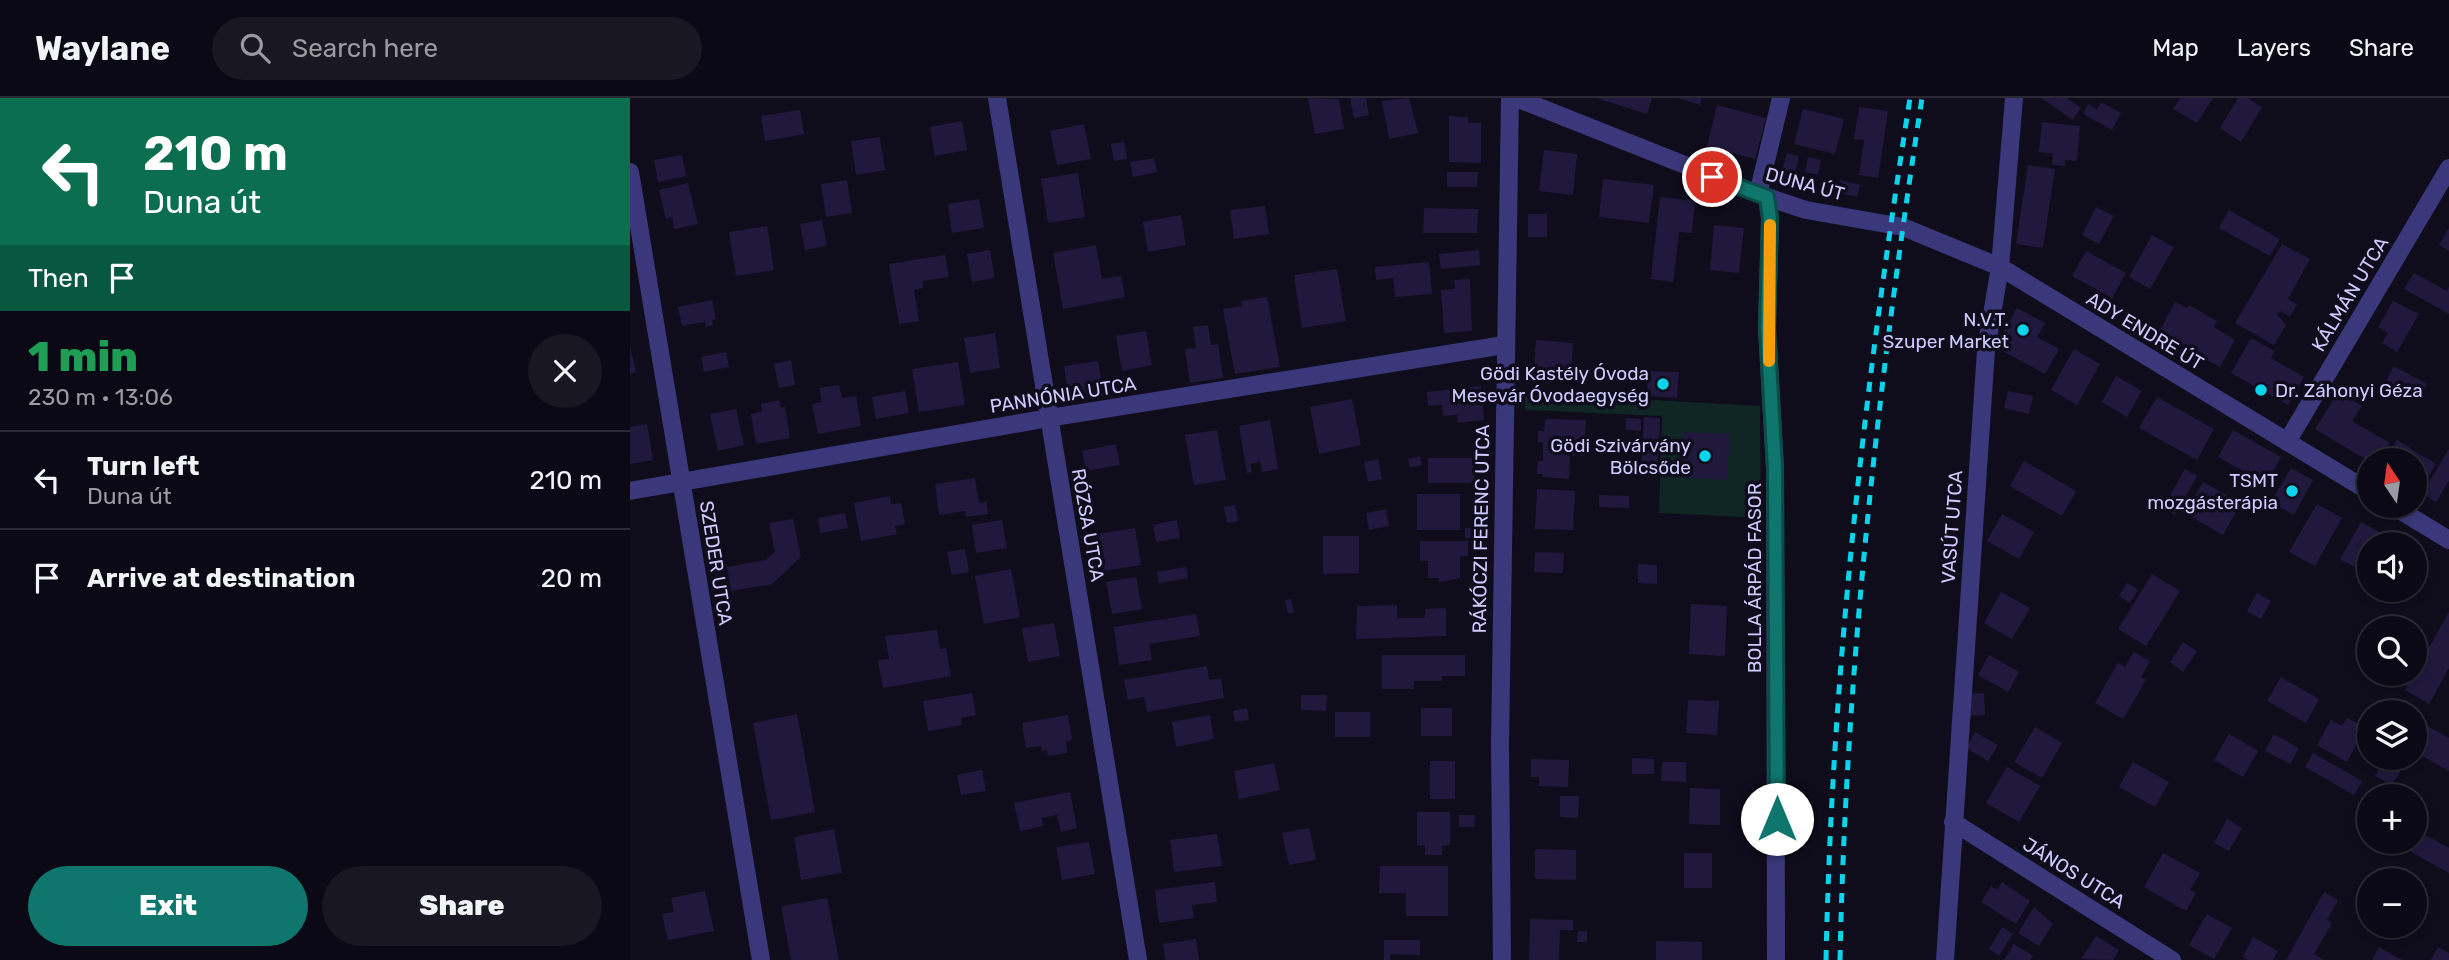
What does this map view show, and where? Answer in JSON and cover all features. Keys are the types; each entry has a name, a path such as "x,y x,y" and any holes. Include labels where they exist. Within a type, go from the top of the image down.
{"street":[{"name":"RÓZSA UTCA","path":"997,98 1138,960"},
{"name":"RÁKÓCZI FERENC UTCA","path":"1502,960 1500,745 1504,345 1510,98"},
{"name":"DUNA ÚT","path":"1516,98 1806,210 1891,225"},
{"name":"BOLLA ÁRPÁD FASOR","path":"1776,960 1775,468 1767,328 1770,218 1763,195 1781,98"},
{"name":"VASÚT UTCA","path":"1945,960 1986,350 2000,267 2014,98"},
{"name":"KÁLMÁN UTCA","path":"2287,442 2449,168"},
{"name":"SZEDER UTCA","path":"630,172 761,960"},
{"name":"ADY ENDRE ÚT","path":"1891,225 1913,231 2000,267 2357,484"},
{"name":"PANNÓNIA UTCA","path":"630,491 1049,418 1504,345"},
{"path":"2413,518 2449,540"},
{"name":"JÁNOS UTCA","path":"1953,822 2172,960"}],"green space":[{"path":"1525,393 1760,406 1761,518 1659,513 1662,416 1525,410"}],"building":[{"path":"1308,98 1339,99 1344,129 1315,134"},
{"path":"1350,98 1366,98 1369,115 1354,118"},
{"path":"1409,98 1418,133 1389,139 1382,101"},
{"path":"1596,98 1652,98 1647,114"},
{"path":"1678,98 1702,98 1700,105"},
{"path":"2041,98 2067,98 2081,108 2073,120"},
{"path":"2180,98 2213,98 2197,123 2173,109"},
{"path":"2238,98 2248,98 2262,107 2241,142 2220,128"},
{"path":"2101,102 2121,113 2112,130 2083,114 2088,104 2097,109"},
{"path":"1717,105 1766,118 1755,159 1707,146"},
{"path":"1859,107 1888,111 1878,178 1859,175 1864,140 1854,139"},
{"path":"1803,109 1844,119 1835,154 1794,144"},
{"path":"800,110 804,134 765,141 761,116"},
{"path":"1449,116 1468,117 1468,123 1481,123 1481,163 1449,162"},
{"path":"962,121 967,150 935,156 930,127"},
{"path":"2042,122 2080,126 2077,161 2065,160 2065,166 2052,165 2053,154 2039,152"},
{"path":"1084,124 1091,159 1057,165 1050,131"},
{"path":"880,137 885,170 856,175 851,141"},
{"path":"1124,142 1127,159 1114,161 1111,144"},
{"path":"1544,150 1577,154 1573,195 1539,191"},
{"path":"1787,153 1799,156 1795,174 1782,171"},
{"path":"682,155 686,176 658,182 654,160"},
{"path":"1808,157 1821,160 1818,175 1805,172"},
{"path":"1154,158 1157,172 1133,177 1130,162"},
{"path":"2028,165 2055,169 2043,248 2016,244"},
{"path":"1447,172 1478,172 1477,187 1447,187"},
{"path":"1078,173 1085,217 1048,223 1041,179"},
{"path":"1603,179 1654,185 1649,223 1599,217"},
{"path":"847,180 852,213 826,217 821,184"},
{"path":"1840,180 1860,185 1857,197 1837,192"},
{"path":"688,183 698,224 674,229 672,217 666,219 659,190"},
{"path":"1660,197 1695,201 1692,233 1679,232 1673,282 1651,279"},
{"path":"979,199 984,228 952,233 948,204"},
{"path":"1265,206 1269,234 1234,239 1230,210"},
{"path":"2096,207 2114,216 2099,244 2082,235"},
{"path":"1424,208 1478,209 1477,233 1423,233"},
{"path":"2229,210 2280,239 2270,256 2219,228"},
{"path":"1528,214 1547,214 1547,237 1528,237"},
{"path":"1181,215 1186,245 1148,252 1143,222"},
{"path":"822,220 827,246 805,250 800,224"},
{"path":"1714,225 1744,228 1739,273 1710,270"},
{"path":"767,226 774,270 736,276 729,232"},
{"path":"2449,228 2449,251 2439,245"},
{"path":"2152,235 2174,247 2150,289 2129,277"},
{"path":"2282,244 2310,259 2288,299 2297,304 2290,317 2280,311 2277,314 2286,325 2274,345 2235,323"},
{"path":"1096,245 1102,279 1121,276 1125,297 1063,309 1053,253"},
{"path":"990,250 995,278 972,282 967,254"},
{"path":"1479,250 1480,265 1441,269 1439,254"},
{"path":"2086,251 2126,273 2112,298 2072,276"},
{"path":"945,255 949,277 922,281 923,288 914,290 919,321 899,324 889,264"},
{"path":"1429,262 1432,294 1395,297 1393,278 1376,280 1375,267"},
{"path":"1337,269 1346,321 1302,328 1294,275"},
{"path":"2414,273 2447,291 2449,287 2449,314 2404,289"},
{"path":"1470,279 1472,331 1444,333 1441,290 1455,289 1454,280"},
{"path":"1267,297 1280,367 1235,374 1223,309 1242,306 1241,301"},
{"path":"712,300 716,319 712,320 713,325 706,327 705,322 682,326 678,307"},
{"path":"2393,301 2419,314 2397,352 2382,343 2388,333 2378,327"},
{"path":"2175,302 2187,308 2189,305 2217,321 2214,327 2235,340 2220,367 2158,334"},
{"name":"N.V.T. Szuper Market","path":"2017,308 2045,323 2037,337 2059,349 2045,374 1995,347"},
{"path":"1208,325 1211,345 1218,344 1223,378 1190,383 1185,349 1196,348 1193,327"},
{"path":"1146,331 1152,365 1122,371 1116,336"},
{"path":"995,333 1000,368 970,373 964,338"},
{"path":"2251,338 2275,351 2271,358 2304,377 2288,405 2231,373"},
{"path":"1536,340 1573,343 1571,380 1533,378"},
{"path":"630,347 636,372 630,374"},
{"path":"2074,349 2100,364 2077,405 2051,390"},
{"path":"726,352 729,367 704,372 701,357"},
{"path":"791,360 795,385 779,388 774,364"},
{"path":"1098,361 1104,396 1069,401 1064,366"},
{"path":"958,362 965,405 919,412 912,369"},
{"path":"2394,366 2427,384 2418,399 2386,381"},
{"name":"Gödi Kastély Óvoda Mesevár Óvodaegység","path":"1648,371 1679,372 1677,398 1647,396"},
{"path":"2116,376 2142,391 2127,417 2102,402"},
{"path":"839,385 842,398 856,396 861,426 818,434 812,404 822,402 819,388"},
{"path":"1481,386 1484,420 1458,423 1457,415 1443,416 1442,405 1428,406 1427,392"},
{"path":"905,391 909,413 876,419 872,397"},
{"path":"2008,391 2033,396 2029,414 2004,408"},
{"path":"2338,392 2362,406 2352,421 2390,443 2387,448 2357,448 2357,454 2315,429"},
{"path":"2157,397 2214,429 2197,460 2139,428"},
{"path":"1352,399 1361,445 1319,454 1310,407"},
{"path":"779,400 781,408 785,407 790,438 756,444 751,414 762,411 761,404"},
{"path":"736,409 744,445 718,451 710,414"},
{"path":"1644,417 1660,418 1659,447 1642,446"},
{"path":"1626,418 1641,419 1641,431 1626,430"},
{"path":"1545,419 1586,420 1584,456 1570,455 1569,479 1542,477 1542,474 1537,474 1538,461 1543,461 1543,442 1538,442 1538,431 1544,431"},
{"path":"1270,420 1278,469 1262,472 1260,462 1250,464 1252,472 1247,473 1239,426"},
{"path":"647,424 653,460 630,464 630,427"},
{"path":"1217,430 1226,480 1194,485 1185,435"},
{"path":"2233,430 2281,457 2266,484 2218,457"},
{"name":"Gödi Szivárvány Bölcsőde","path":"1684,432 1730,434 1727,480 1681,477"},
{"path":"2397,440 2410,448 2392,448"},
{"path":"1116,444 1120,465 1086,471 1082,451"},
{"path":"2449,449 2449,481 2436,502 2427,496 2427,485"},
{"path":"1642,450 1658,450 1657,474 1641,474"},
{"path":"1420,456 1422,465 1410,467 1408,459"},
{"path":"1428,458 1474,458 1474,483 1428,483"},
{"path":"2427,458 2436,464 2427,479"},
{"path":"1378,459 1382,479 1368,482 1364,462"},
{"path":"2024,461 2076,491 2062,516 2010,486"},
{"name":"TSMT mozgásterápia","path":"2291,468 2313,480 2294,515 2271,502"},
{"path":"2185,469 2197,476 2175,515 2163,508"},
{"path":"975,478 979,503 987,502 988,514 966,517 965,511 939,515 935,484"},
{"path":"2203,482 2241,503 2223,535 2185,513"},
{"path":"1537,489 1575,491 1573,530 1535,529"},
{"path":"1417,494 1460,494 1460,530 1417,530"},
{"path":"1599,495 1629,496 1629,508 1599,507"},
{"path":"890,496 891,504 901,503 905,524 895,526 897,534 861,541 854,503"},
{"path":"2317,504 2342,518 2315,566 2289,552"},
{"path":"1235,505 1238,521 1227,523 1224,507"},
{"path":"1386,509 1389,526 1369,530 1366,513"},
{"path":"845,513 848,528 820,533 818,518"},
{"path":"2002,514 2034,532 2019,559 1987,541"},
{"path":"793,519 801,557 772,584 731,591 727,567 765,560 775,552 769,523"},
{"path":"1002,520 1007,548 976,553 972,525"},
{"path":"1177,520 1180,538 1156,542 1153,525"},
{"path":"2361,522 2379,532 2357,532 2357,568 2340,559"},
{"path":"1135,528 1141,565 1104,571 1098,534"},
{"path":"1465,528 1484,528 1484,538 1465,538"},
{"path":"1323,536 1359,536 1359,573 1323,574"},
{"path":"1420,541 1468,541 1468,556 1460,556 1460,578 1439,582 1439,578 1428,578 1428,561 1420,561"},
{"path":"965,549 969,572 952,575 947,552"},
{"path":"1535,552 1564,553 1563,573 1534,572"},
{"path":"1638,564 1657,565 1657,584 1638,583"},
{"path":"1186,567 1188,578 1159,583 1157,572"},
{"path":"1011,569 1020,617 984,624 975,576"},
{"path":"2152,574 2180,591 2146,646 2118,629"},
{"path":"1136,577 1142,609 1112,614 1106,582"},
{"path":"2127,583 2138,590 2130,603 2119,596"},
{"path":"2001,592 2030,608 2012,639 1984,623"},
{"path":"2257,593 2271,601 2261,619 2247,611"},
{"path":"1291,599 1294,612 1288,614 1285,600"},
{"path":"1691,604 1727,606 1725,656 1689,654"},
{"path":"1397,605 1397,618 1425,618 1425,609 1446,608 1446,636 1356,639 1357,606"},
{"path":"2449,612 2449,668 2429,704 2427,700 2405,690 2407,686 2427,686 2427,651"},
{"path":"1196,614 1200,636 1149,644 1152,660 1119,665 1114,627"},
{"path":"1054,623 1060,656 1028,662 1022,628"},
{"path":"937,630 940,649 946,648 951,676 883,688 878,660 889,659 885,636"},
{"path":"2183,642 2197,651 2183,672 2170,662"},
{"path":"2134,652 2150,661 2141,677 2146,680 2123,719 2095,703 2118,663 2125,667"},
{"path":"1382,655 1465,655 1465,676 1442,676 1442,681 1414,681 1414,689 1382,689"},
{"path":"1989,655 2019,672 2008,692 1978,675"},
{"path":"1207,666 1209,680 1221,678 1224,698 1147,712 1144,697 1128,700 1124,680"},
{"path":"2281,677 2319,699 2306,723 2267,701"},
{"path":"972,693 976,715 961,718 962,725 928,731 923,701"},
{"path":"1984,693 1985,715 1965,716 1965,694"},
{"path":"1301,695 1327,695 1326,711 1301,710"},
{"path":"1688,700 1719,701 1717,735 1686,733"},
{"path":"1247,708 1249,720 1235,722 1233,711"},
{"path":"1421,708 1452,708 1452,736 1421,736"},
{"path":"1335,712 1370,712 1370,737 1335,737"},
{"path":"797,714 815,812 771,820 753,723"},
{"path":"1068,715 1072,740 1066,742 1067,753 1048,756 1047,750 1041,751 1041,746 1026,748 1022,723"},
{"path":"1210,715 1214,739 1176,747 1172,722"},
{"path":"2347,718 2357,723 2354,733 2357,734 2357,743 2347,762 2317,745 2331,720 2342,726"},
{"path":"2427,726 2449,738 2449,771 2427,759"},
{"path":"2035,727 2062,743 2042,778 2014,762"},
{"path":"1975,732 1998,745 1988,761 1966,748"},
{"path":"2229,734 2258,751 2243,777 2214,760"},
{"path":"2274,734 2299,748 2290,764 2265,751"},
{"path":"2313,753 2362,781 2357,784 2354,795 2305,767"},
{"path":"1632,758 1654,759 1654,774 1632,774"},
{"path":"1531,759 1569,760 1568,787 1539,786 1539,777 1531,777"},
{"path":"1430,761 1455,761 1455,799 1430,799"},
{"path":"1662,762 1686,762 1686,782 1661,781"},
{"path":"2133,762 2169,782 2155,807 2119,787"},
{"path":"1274,763 1280,790 1239,799 1234,771"},
{"path":"2007,767 2040,786 2019,822 1986,803"},
{"path":"982,770 986,791 961,795 957,775"},
{"path":"2379,770 2401,770 2393,784 2375,776"},
{"path":"1690,788 1720,789 1720,825 1689,824"},
{"path":"1070,792 1077,828 1061,832 1057,815 1042,818 1043,826 1020,831 1014,803"},
{"path":"1560,796 1579,796 1578,818 1560,817"},
{"path":"1417,812 1450,812 1450,845 1442,846 1442,855 1425,855 1425,845 1417,846"},
{"path":"1459,815 1475,815 1474,827 1459,827"},
{"path":"2227,819 2242,828 2229,851 2214,843"},
{"path":"1309,828 1316,860 1289,865 1282,833"},
{"path":"834,829 842,873 801,880 794,837"},
{"path":"1217,834 1222,866 1174,872 1170,840"},
{"path":"2427,836 2449,848 2449,873 2415,854 2427,854"},
{"path":"1089,842 1095,874 1062,880 1056,847"},
{"path":"1535,849 1576,850 1576,880 1535,879"},
{"path":"1684,853 1712,853 1712,888 1684,888"},
{"path":"2163,853 2200,873 2190,890 2196,893 2186,911 2144,887"},
{"path":"1380,866 1448,866 1448,916 1406,916 1406,893 1379,893"},
{"path":"1215,882 1217,902 1192,905 1194,918 1159,923 1155,890"},
{"path":"2002,882 2030,901 2016,924 1981,902 1991,886 1997,890"},
{"path":"705,891 714,931 668,940 662,914 674,912 671,898"},
{"path":"2324,892 2338,900 2327,920 2332,923 2314,954 2324,960 2286,960"},
{"path":"827,898 839,960 791,960 781,906"},
{"path":"2034,907 2053,924 2039,946 2018,933"},
{"path":"2207,914 2232,928 2214,959 2189,945"},
{"path":"1530,919 1573,920 1573,930 1560,930 1559,960 1529,960"},
{"path":"2002,927 2013,934 1999,956 1989,949"},
{"path":"1578,931 1587,931 1587,942 1577,942"},
{"path":"2096,936 2119,950 2113,960 2081,959"},
{"path":"2253,937 2278,951 2273,960 2248,960 2243,957"},
{"path":"1196,939 1199,960 1165,960 1163,944"},
{"path":"1384,940 1420,940 1420,955 1390,954 1390,960 1384,960"},
{"path":"1656,941 1702,942 1702,960 1656,960"},
{"path":"2014,944 2033,956 2030,960 2004,960"},
{"path":"2379,947 2402,960 2372,960"},
{"path":"2438,947 2449,953 2449,960 2431,960"}],"railway":[{"path":"1826,960 1835,744 1853,528 1879,313 1910,98"},
{"path":"1840,960 1849,743 1867,528 1891,312 1922,98"}],"slow traffic":[{"path":"1769,361 1767,328 1770,225"}],"place":[{"name":"N.V.T. Szuper Market","path":"2023,330"},
{"name":"Gödi Kastély Óvoda Mesevár Óvodaegység","path":"1663,384"},
{"name":"Dr. Záhonyi Géza","path":"2261,390"},
{"name":"Gödi Szivárvány Bölcsőde","path":"1705,456"},
{"name":"TSMT mozgásterápia","path":"2292,491"}],"route":[{"path":"1712,177 1767,197 1770,218 1767,328 1775,468 1777,819"}]}
